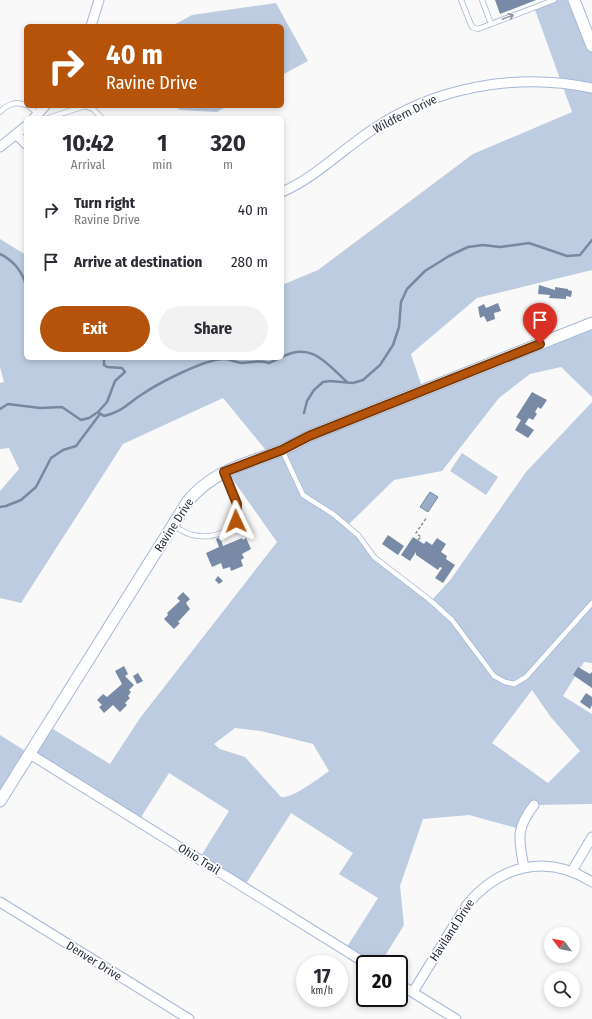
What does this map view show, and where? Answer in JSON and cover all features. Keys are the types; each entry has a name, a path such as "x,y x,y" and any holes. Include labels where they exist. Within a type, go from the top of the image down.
{"street":[{"path":"92,24 99,0"},
{"path":"574,0 592,46"},
{"name":"Wildfern Drive","path":"284,191 315,173 370,131 411,109 443,95 494,84 531,80 562,82 592,88"},
{"path":"36,116 43,108"},
{"path":"1,144 24,128"},
{"path":"16,134 24,142"},
{"name":"Ravine Drive","path":"0,802 173,525 195,494 207,483 224,472 282,450 309,436 592,323"},
{"name":"Ohio Trail","path":"30,754 356,957"},
{"path":"524,868 520,844 520,828 524,818 534,805"},
{"path":"572,871 592,837"},
{"name":"Haviland Drive","path":"413,992 447,935 475,894 496,878 524,868 547,866 572,871 592,882"},
{"name":"Denver Drive","path":"0,902 188,1019"},
{"path":"408,989 456,1019"}],"lane":[{"path":"462,0 472,26 478,29 554,0"},
{"path":"482,0 491,24"},
{"path":"0,112 6,106 14,103 24,105"},
{"path":"54,116 79,108"},
{"path":"90,108 100,116"},
{"path":"282,450 303,494 333,514 358,535 374,557 390,571 431,601 452,620 494,676 505,682 514,684 526,677 592,603"},
{"path":"173,525 191,535 202,536 217,535 230,528 236,521 237,504 224,472"}],"path":[{"path":"418,540 421,537 416,533 427,517"}],"shaded area":[{"path":"554,0 574,0 592,46 592,270 477,298 411,354 423,390 592,323 592,397 561,367 530,374 499,398 442,471 394,480 347,526 374,557 431,601 451,579 526,472 592,402 592,663 584,662 563,696 592,714 592,804 534,805 520,829 469,815 423,819 400,886 404,925 386,955 356,955 356,957 345,950 378,898 339,874 353,853 291,813 244,887 199,859 229,811 169,773 138,822 31,754 0,801 0,735 30,754 48,726 110,764 140,718 277,542 226,470 269,454 223,398 123,444 21,603 0,598 0,491 19,469 9,448 0,449 0,383 4,382 0,367 0,239 24,254 24,360 284,360 284,284 318,270 473,154 572,112 534,7","holes":["532,690 550,716 580,751 548,783 492,743","235,728 261,731 313,744 329,771 312,783 286,797 281,797 245,757 220,749 214,744"]},
{"path":"276,3 308,61 284,74 284,24 176,24 192,15"},
{"path":"177,108 224,108 217,112 180,110"},
{"path":"462,453 498,477 486,495 450,471"},
{"path":"430,492 438,497 428,512 420,507"}],"building":[{"path":"495,0 536,0 500,14"},
{"path":"539,285 555,290 555,287 568,289 572,291 571,297 566,296 566,299 549,298 550,295 538,294"},
{"path":"498,303 501,311 494,313 495,319 487,322 484,316 480,318 478,307 484,304 486,308"},
{"path":"532,392 547,400 541,409 538,407 535,412 537,414 533,420 529,418 525,424 534,430 528,438 515,430 521,420 516,417"},
{"path":"388,535 404,546 398,555 382,544"},
{"path":"220,537 223,546 242,538 243,540 246,538 251,549 242,554 244,558 241,560 243,566 231,571 230,567 223,569 221,563 212,567 206,553 219,547 216,539"},
{"path":"413,537 424,544 426,541 432,545 437,538 446,544 441,552 447,556 446,559 455,565 443,583 435,578 442,568 440,567 438,570 416,555 416,552 410,561 401,555"},
{"path":"218,576 223,581 219,584 215,580"},
{"path":"183,592 190,599 186,603 190,609 178,622 180,623 174,629 164,619 168,615 167,613 180,601 177,598"},
{"path":"124,666 128,674 125,676 134,685 129,690 131,692 128,696 130,698 125,703 127,705 120,712 113,705 104,713 99,707 102,705 97,700 103,694 107,697 122,684 115,671"},
{"path":"578,667 590,674 592,672 592,688 573,675"},
{"path":"138,673 143,681 137,684 133,676"},
{"path":"586,693 592,697 592,705 590,709 580,702"}],"waterway":[{"path":"304,413 307,401 314,390 323,382 330,381 353,383 363,380 380,365 393,345 399,327 401,302 407,289 425,271 449,256 468,247 483,245 500,247 529,243 567,256 580,255 592,240"},
{"path":"0,254 17,267 24,279"},
{"path":"284,356 293,353 310,353 326,362 347,382"},
{"path":"98,412 107,402 115,381 125,372 122,368 107,367 104,365 104,360"},
{"path":"0,409 8,404 40,408 62,407 81,420 89,418 98,412 104,416 120,410 148,390 194,367 217,360"},
{"path":"229,360 240,363 259,361 269,363 276,360"},
{"path":"0,507 21,500 36,487 51,458 63,450 76,446 100,414"}],"route":[{"path":"236,521 237,504 224,472 226,470 282,450 309,436 540,344"}]}
